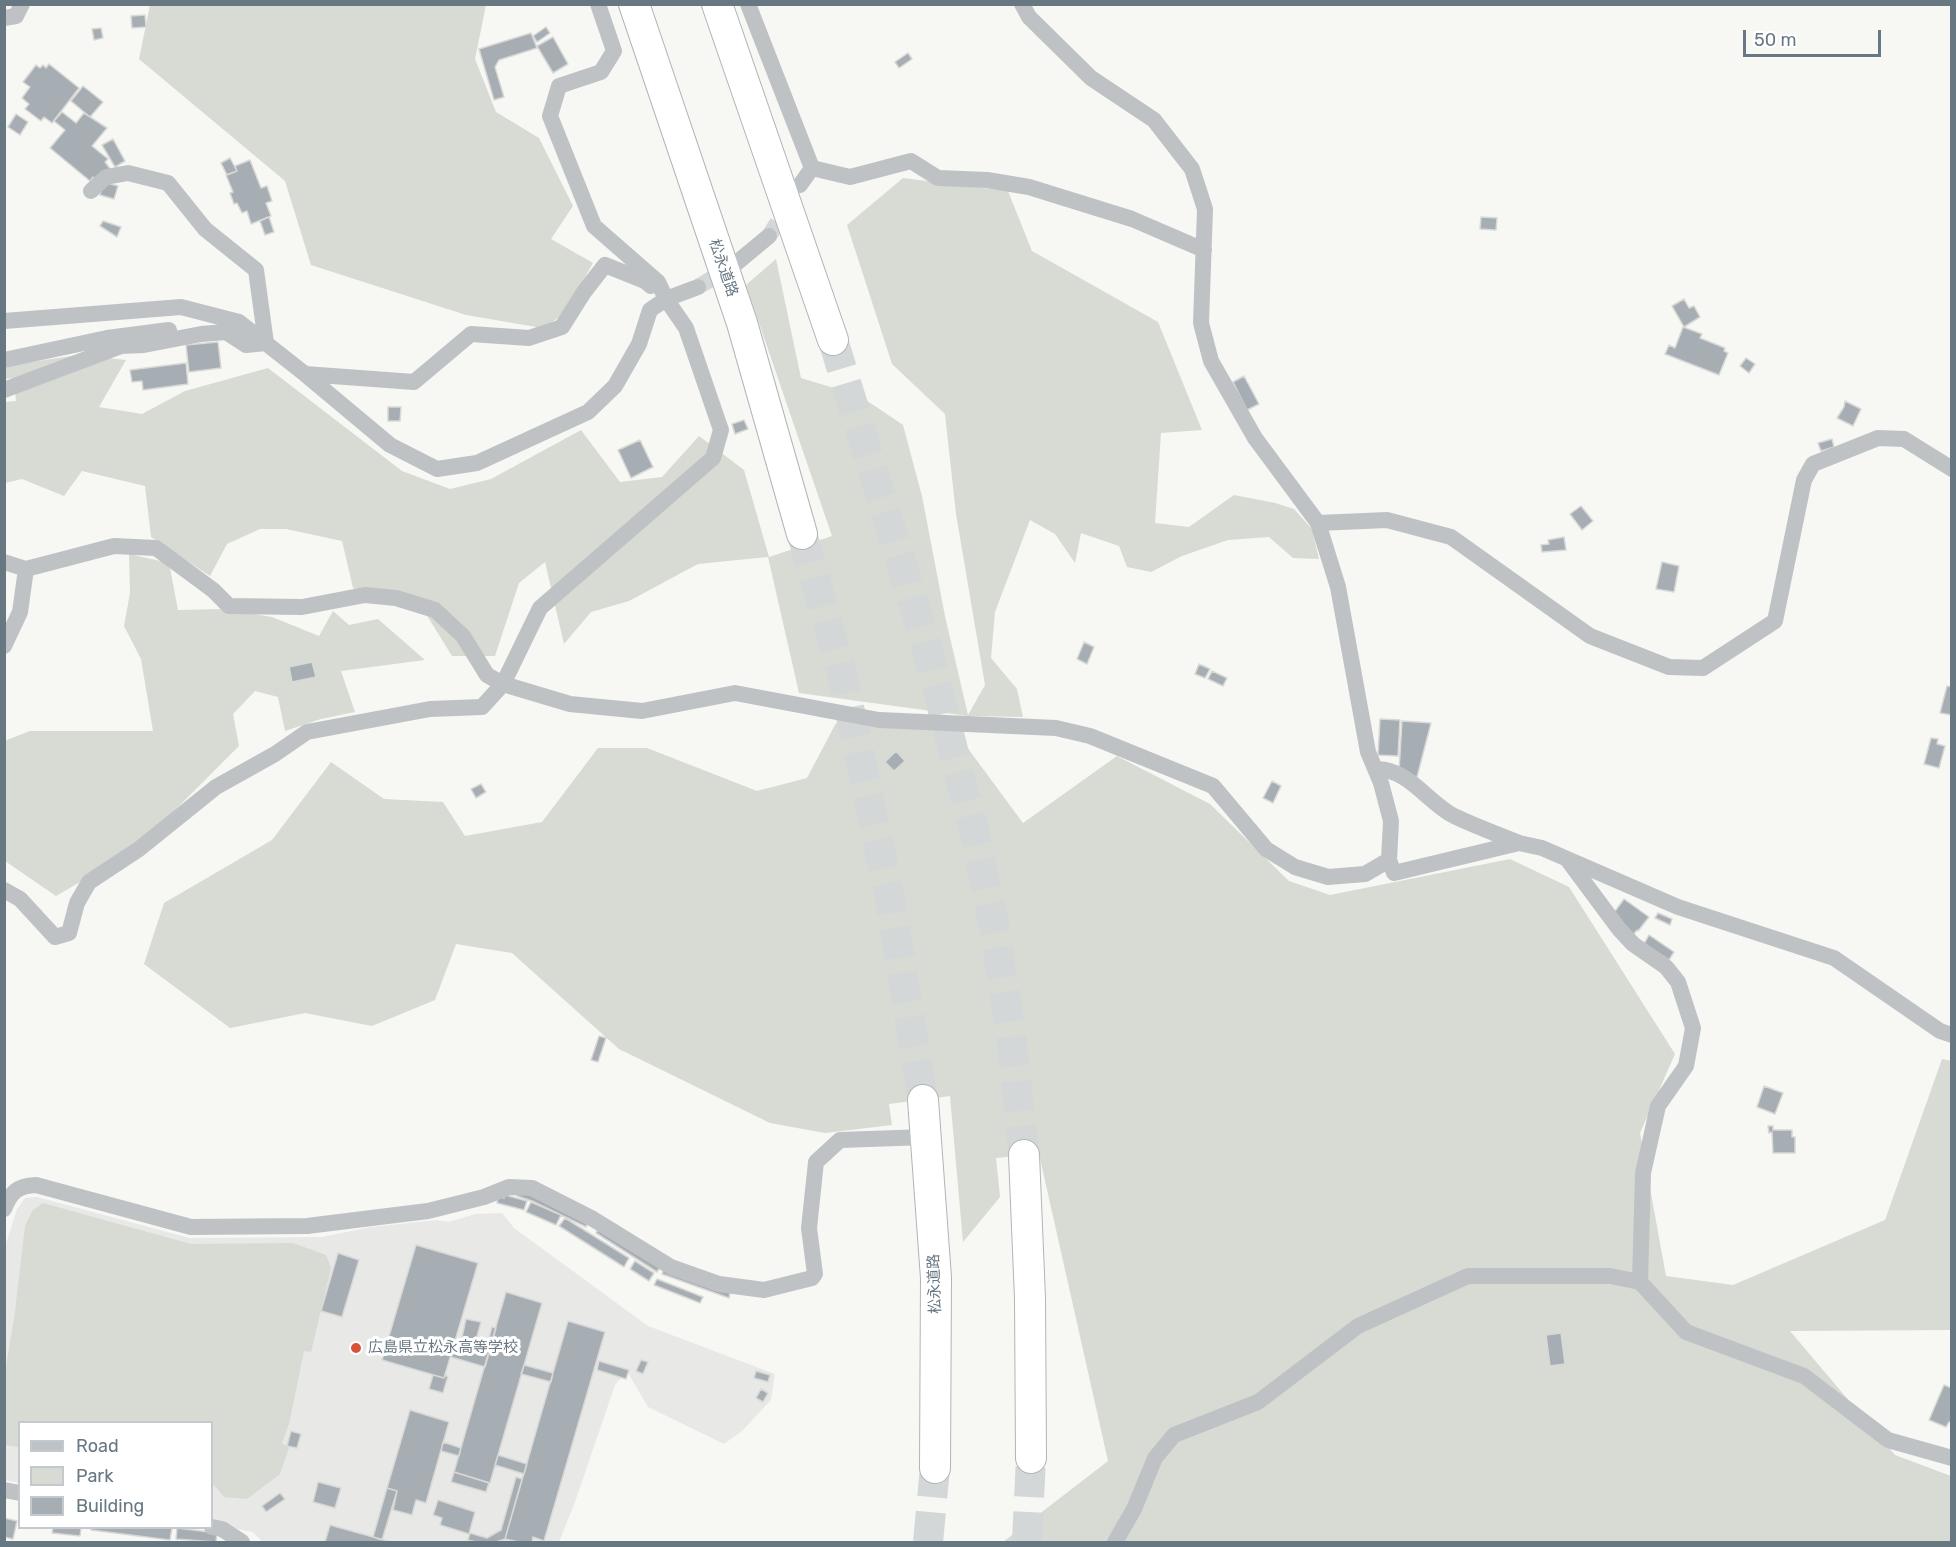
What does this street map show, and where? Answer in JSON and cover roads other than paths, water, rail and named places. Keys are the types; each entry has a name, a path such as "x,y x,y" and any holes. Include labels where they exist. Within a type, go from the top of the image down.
{"highway":[{"name":"松永道路","path":"634,4 742,323 802,534"},
{"path":"734,7 833,340"},
{"name":"松永道路","path":"923,1100 936,1278 935,1468"},
{"path":"1024,1155 1030,1298 1031,1458"}],"street":[{"path":"4,18 16,16 22,4"},
{"path":"4,890 20,899 55,937 69,933 77,903 89,882 140,849 216,787 275,754 307,732 430,709 482,706 503,684 540,608 713,458 721,430 686,328 666,299 658,282 594,226 550,116 560,86 601,72 614,51 598,4"},
{"path":"1022,4 1029,17 1091,78 1154,120 1192,170 1205,209 1201,323 1211,361 1255,438 1318,523 1338,587 1368,752 1391,821 1389,860 1394,873 1519,843"},
{"path":"734,7 812,168"},
{"path":"812,168 850,177 911,161 938,178 987,180 1029,187 1132,219 1204,250"},
{"path":"800,185 812,168"},
{"path":"91,191 106,177 128,173 168,183 205,229 256,270 266,343"},
{"path":"734,265 769,236"},
{"path":"305,374 414,382 471,334 529,338 562,327 584,292 605,265 645,280 666,299"},
{"path":"4,321 181,307 239,322 390,445 437,469 477,464 588,412 615,386 639,344 650,310 666,299 698,287"},
{"path":"4,360 106,339 205,325 207,314"},
{"path":"4,390 121,346 144,345 201,334 226,332 246,345 266,343"},
{"path":"1318,523 1387,520 1451,537 1590,636 1669,667 1703,668 1775,621 1804,480 1813,464 1878,438 1904,439 1952,469"},
{"path":"4,562 26,569 114,546 156,548 213,590 229,606 302,607 365,595 396,598 435,610 463,636 487,675 503,684 570,704 642,711 735,693 879,720 1056,728 1090,736 1213,786 1266,849 1295,867 1328,877 1365,874 1389,860"},
{"path":"4,646 20,612 26,569"},
{"path":"1375,769 1386,768 1413,783 1452,815 1519,843 1542,848 1678,907 1834,958 1940,1030 1952,1035"},
{"path":"1567,859 1619,929 1633,944 1666,968 1678,982 1693,1028 1686,1066 1658,1106 1643,1173 1640,1282"},
{"path":"4,1209 14,1191 23,1185 36,1185 190,1227 307,1226 428,1211 484,1197 509,1187 532,1188 593,1219 671,1267 719,1284 764,1290 812,1278 815,1274 809,1228 816,1162 840,1140 926,1137"},
{"path":"1115,1542 1134,1509 1155,1458 1174,1435 1258,1402 1358,1326 1468,1276 1610,1276 1640,1282 1686,1332 1804,1376 1888,1440 1951,1457"},
{"path":"213,1527 222,1529 239,1542"}],"tunnel":[{"path":"769,236 789,204"},
{"path":"698,287 731,267"},
{"path":"833,340 924,637 974,831 994,926 1011,1035 1024,1155"},
{"path":"802,534 841,670 889,893 923,1100"},
{"path":"1027,1542 1031,1458"},
{"path":"928,1542 935,1468"}],"place":[{"name":"広島県立松永高等学校","path":"356,1348"}]}
